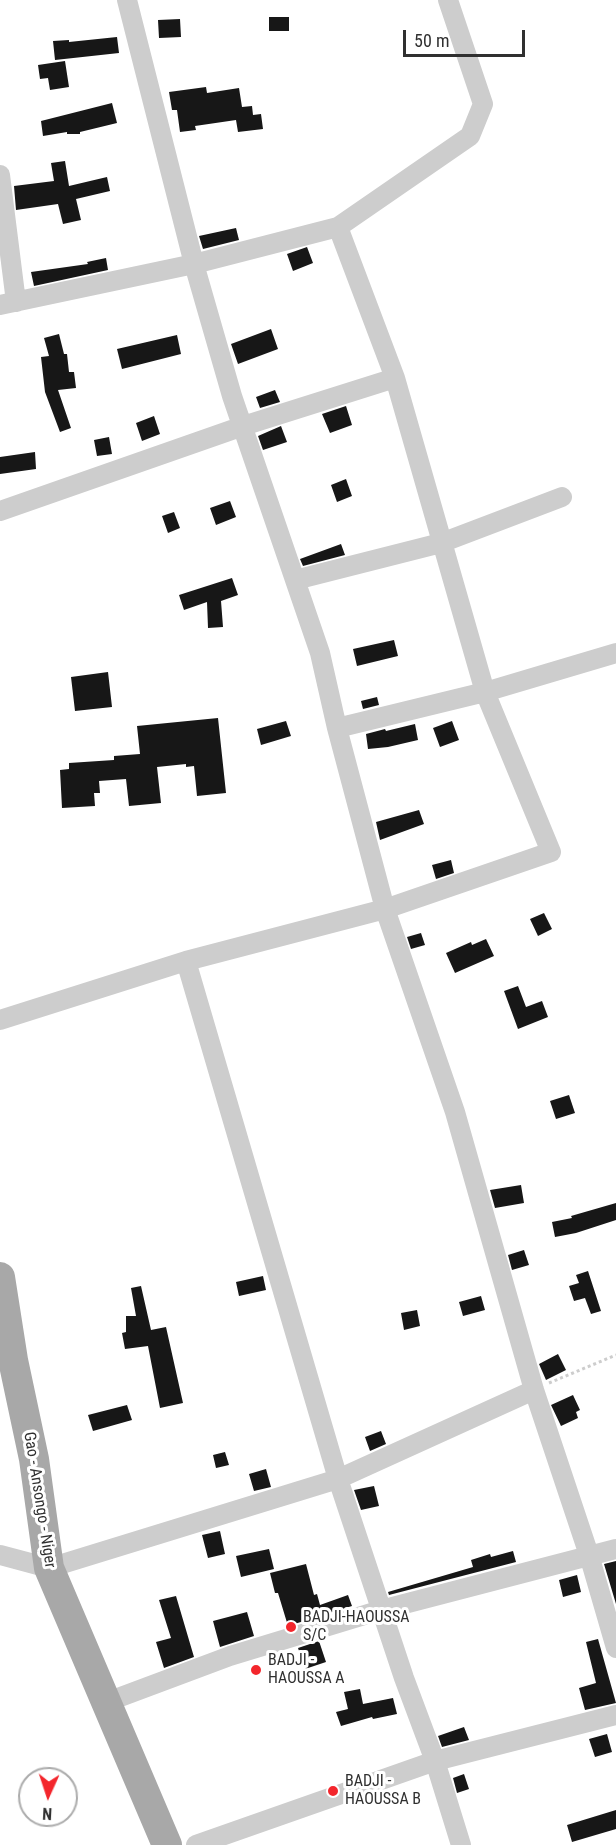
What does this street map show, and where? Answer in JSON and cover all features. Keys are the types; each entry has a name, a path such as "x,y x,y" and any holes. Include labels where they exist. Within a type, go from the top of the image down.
{"main road":[{"name":"Gao - Ansongo - Niger","path":"0,1277 13,1360 34,1459 49,1569 167,1845"}],"street":[{"path":"127,0 194,264 243,426 320,653 337,728 385,909 455,1112 534,1390 589,1556 616,1648"},
{"path":"0,176 8,304 194,264 338,227 470,136 483,104 448,0"},
{"path":"0,1020 186,961 385,909 551,852 484,693 395,378 338,227"},
{"path":"0,511 243,426 395,378"},
{"path":"295,580 441,543 562,497"},
{"path":"337,728 484,693 616,653"},
{"path":"186,961 338,1479 381,1610 435,1761 461,1845"},
{"path":"0,1555 49,1569 338,1479 534,1390"},
{"path":"107,1701 230,1656 381,1610 616,1549"},
{"path":"196,1845 435,1761 616,1715"}],"path":[{"path":"534,1390 616,1355"}],"building":[{"path":"269,17 289,17 289,31 269,31"},
{"path":"180,19 181,37 159,38 158,20"},
{"path":"117,37 119,53 55,60 53,41 69,40 69,42"},
{"path":"65,61 69,87 50,90 48,78 40,79 38,65"},
{"path":"206,87 207,93 239,88 242,107 252,106 253,115 261,114 263,129 238,132 236,120 195,126 196,130 180,132 177,110 172,110 169,92"},
{"path":"112,103 117,123 80,132 80,134 67,134 67,132 43,136 41,121"},
{"path":"65,161 69,186 107,177 110,191 76,199 81,220 63,224 58,204 16,210 14,186 54,181 51,163"},
{"path":"236,228 239,240 203,249 199,236"},
{"path":"307,247 313,263 293,271 287,254"},
{"path":"106,258 108,270 34,286 31,272 88,264 87,262"},
{"path":"271,329 278,349 238,364 231,344"},
{"path":"59,334 64,354 67,354 69,372 74,372 76,388 58,390 71,428 60,432 45,392 41,357 49,356 44,338"},
{"path":"177,335 181,354 122,369 117,349"},
{"path":"275,390 280,402 260,408 256,397"},
{"path":"346,406 352,425 330,433 322,414"},
{"path":"154,416 160,434 142,441 136,423"},
{"path":"281,426 287,442 263,450 258,436"},
{"path":"109,437 112,454 97,456 94,440"},
{"path":"35,452 36,469 0,474 0,457"},
{"path":"346,479 352,496 337,502 331,485"},
{"path":"230,501 236,517 216,525 210,508"},
{"path":"174,512 180,528 168,533 162,516"},
{"path":"341,544 345,555 303,566 300,559"},
{"path":"232,578 238,595 221,601 223,627 208,628 207,602 184,610 179,595"},
{"path":"394,640 398,656 357,666 353,649"},
{"path":"108,672 112,707 75,711 71,677"},
{"path":"377,697 379,705 363,709 361,701"},
{"path":"218,718 226,793 197,796 194,766 186,767 186,764 157,767 161,803 129,806 126,779 99,781 100,793 94,793 95,806 62,808 60,770 69,769 69,763 114,760 114,756 140,754 137,726"},
{"path":"286,721 291,736 261,745 257,729"},
{"path":"452,721 459,740 440,747 433,728"},
{"path":"415,724 418,740 368,749 366,734"},
{"path":"419,810 424,824 380,840 376,822"},
{"path":"451,860 454,873 436,879 432,865"},
{"path":"544,913 552,929 538,936 530,919"},
{"path":"421,933 425,945 411,949 407,937"},
{"path":"486,939 494,956 455,973 446,953 471,942 472,945"},
{"path":"518,986 526,1007 542,1001 548,1017 518,1029 504,991"},
{"path":"569,1095 575,1113 556,1119 550,1101"},
{"path":"521,1185 524,1203 495,1208 490,1190"},
{"path":"616,1203 616,1220 555,1237 552,1222 572,1218 571,1216"},
{"path":"524,1250 529,1265 512,1270 508,1255"},
{"path":"588,1271 601,1311 591,1314 585,1298 574,1301 569,1286 579,1283 576,1275"},
{"path":"263,1276 266,1290 239,1296 236,1282"},
{"path":"141,1286 151,1330 166,1327 183,1403 160,1408 148,1346 125,1349 122,1333 126,1332 126,1316 136,1316 131,1288"},
{"path":"481,1296 485,1310 463,1316 459,1302"},
{"path":"417,1310 420,1326 404,1330 401,1313"},
{"path":"558,1354 566,1370 546,1380 539,1364"},
{"path":"573,1395 580,1410 576,1412 578,1418 561,1426 551,1405"},
{"path":"127,1405 132,1420 93,1431 88,1415"},
{"path":"381,1431 386,1444 370,1451 365,1437"},
{"path":"225,1452 229,1465 216,1468 213,1455"},
{"path":"266,1469 271,1487 254,1491 249,1474"},
{"path":"374,1486 379,1506 361,1510 354,1490"},
{"path":"220,1531 225,1554 208,1558 202,1535"},
{"path":"269,1549 274,1569 241,1577 236,1556"},
{"path":"513,1551 516,1562 389,1595 388,1592 473,1567 471,1560 490,1554 491,1557"},
{"path":"616,1561 616,1604 604,1564"},
{"path":"306,1564 314,1595 317,1594 320,1605 348,1595 352,1606 288,1626 270,1573"},
{"path":"577,1575 581,1592 563,1597 559,1580"},
{"path":"176,1596 194,1657 164,1668 156,1642 171,1638 159,1600"},
{"path":"247,1612 254,1636 220,1647 213,1621"},
{"path":"598,1639 616,1703 585,1710 579,1688 596,1683 586,1642"},
{"path":"319,1641 326,1662 305,1669 298,1648"},
{"path":"360,1689 363,1704 393,1698 397,1714 373,1719 372,1717 341,1726 336,1712 348,1709 344,1692"},
{"path":"464,1727 469,1740 442,1747 438,1736"},
{"path":"607,1734 612,1752 595,1757 589,1739"},
{"path":"464,1774 469,1789 457,1793 453,1778"},
{"path":"616,1810 616,1829 572,1842 567,1825"}],"place":[{"name":"BADJI-HAOUSSA S/C","path":"291,1627"},
{"name":"BADJI - HAOUSSA A","path":"256,1670"},
{"name":"BADJI - HAOUSSA B","path":"333,1791"}]}
